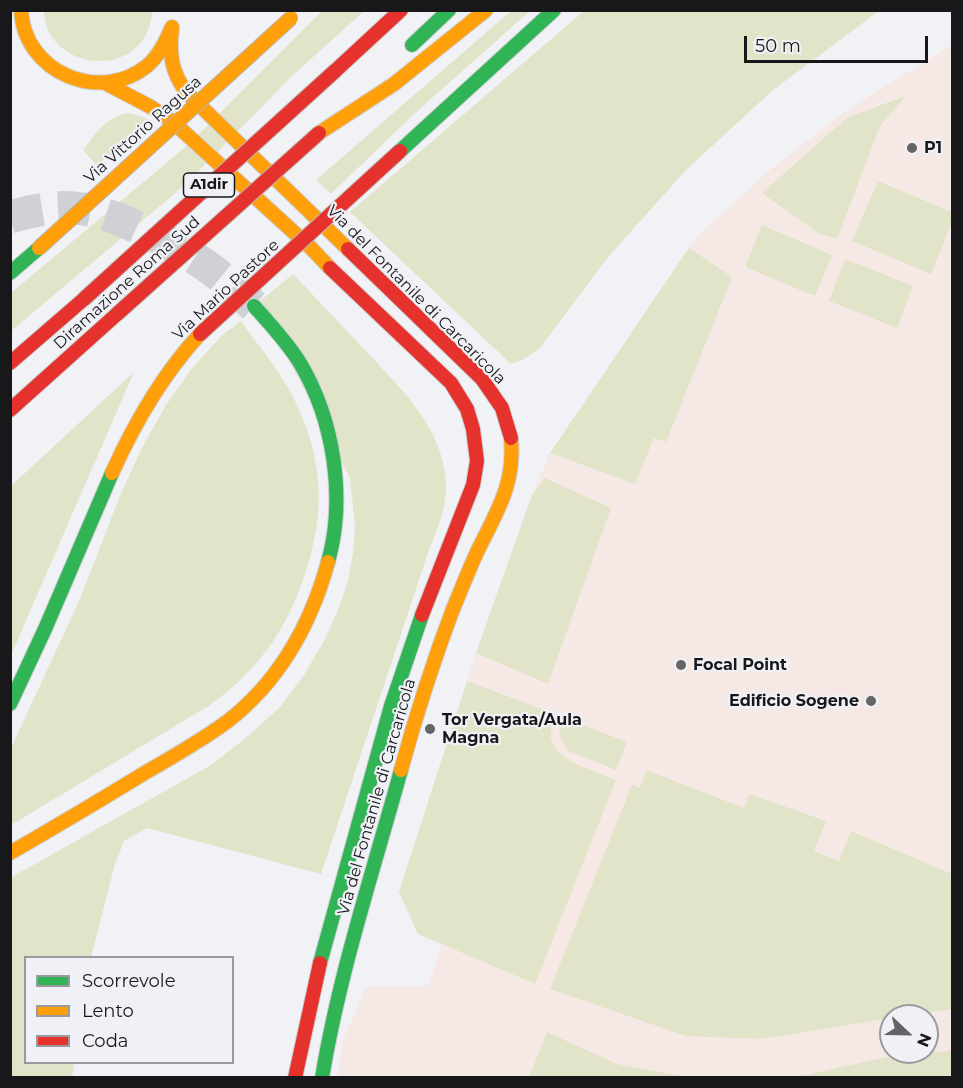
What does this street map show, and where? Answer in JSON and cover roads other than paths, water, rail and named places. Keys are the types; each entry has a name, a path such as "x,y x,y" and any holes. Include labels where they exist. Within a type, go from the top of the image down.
{"main road":[{"path":"21,10 26,37 38,56 58,73 81,83 107,84 129,78 148,66 162,48 172,28"},
{"name":"Via del Fontanile di Carcaricola","path":"174,10 170,55 172,71 187,93 482,379 497,396 503,408 510,437 512,464 508,486 462,588 421,699 343,976 329,1034 322,1077"},
{"name":"Diramazione Roma Sud","path":"10,363 84,299 400,10"},
{"path":"406,51 449,10"},
{"path":"319,133 394,84 486,10"},
{"name":"Via Mario Pastore","path":"10,704 139,414 175,361 200,334 554,10"},
{"name":"Via Vittorio Ragusa","path":"10,273 295,14"},
{"path":"20,50 38,56"},
{"name":"A1dir","path":"319,133 380,76"},
{"name":"Via del Fontanile di Carcaricola","path":"107,84 151,106 173,122 311,248 345,284 436,368 464,402 475,441 477,461 473,485 416,631 391,706 315,980 295,1077"},
{"name":"Diramazione Roma Sud","path":"10,410 319,133"},
{"path":"10,853 223,725 253,699 278,670 297,643 313,613 325,581 332,551 335,483 330,446 320,407 304,370 281,337 254,306"}],"tunnel":[{"path":"10,217 56,208 83,209 113,217 168,243 200,262 254,306"}],"place":[{"name":"P1","path":"912,148"},
{"name":"Focal Point","path":"681,665"},
{"name":"Edificio Sogene","path":"871,701"},
{"name":"Tor Vergata/Aula Magna","path":"430,729"}]}
